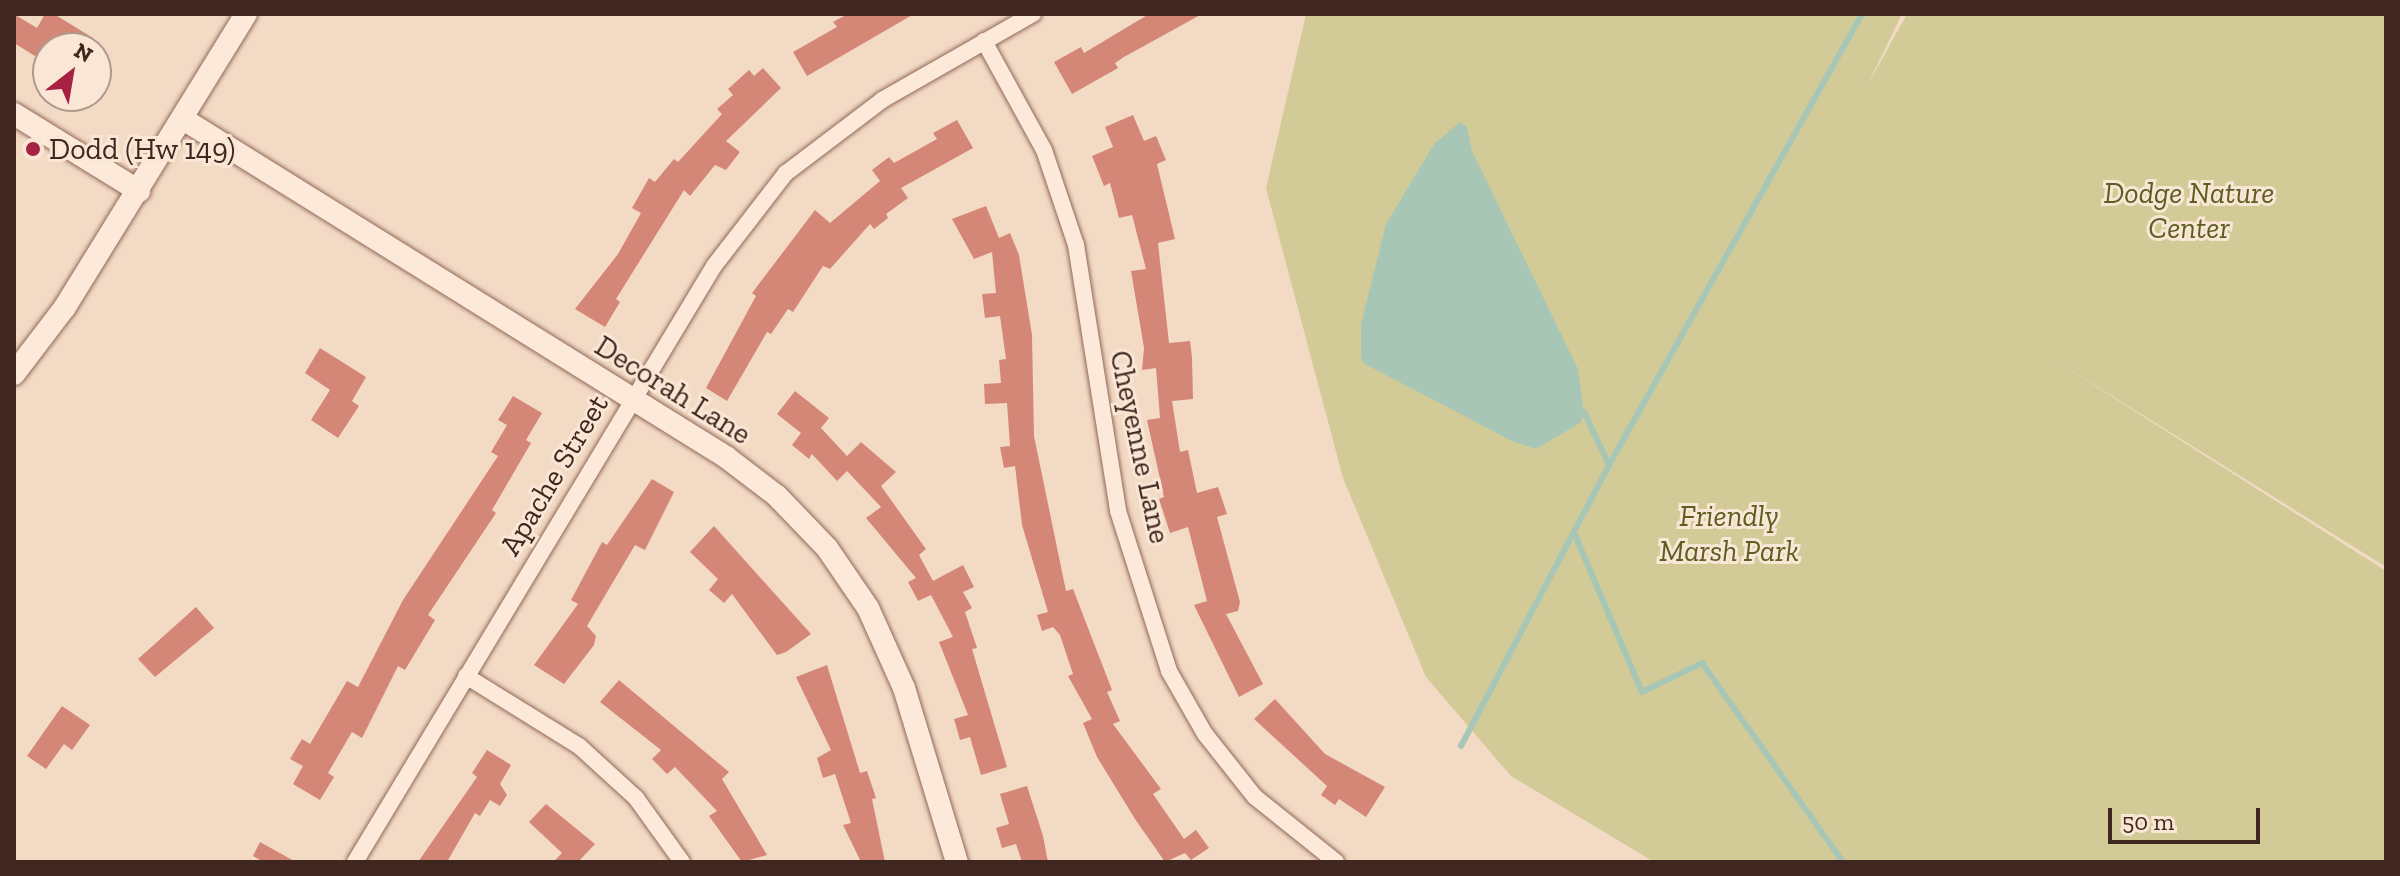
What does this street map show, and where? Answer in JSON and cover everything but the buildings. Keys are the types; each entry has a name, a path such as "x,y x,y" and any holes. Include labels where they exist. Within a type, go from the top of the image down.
{"street":[{"path":"14,374 65,307 246,14"},
{"name":"Apache Street","path":"355,862 714,266 786,173 882,100 1033,14"},
{"name":"Cheyenne Lane","path":"984,41 1044,150 1076,245 1118,511 1169,671 1205,734 1255,797 1336,862"},
{"path":"14,114 139,191"},
{"name":"Decorah Lane","path":"183,119 726,457 777,496 827,548 868,608 904,688 957,862"},
{"path":"466,676 579,746 636,798 682,862"}],"green space":[{"name":"Friendly Marsh Park","path":"1306,14 1902,14 1867,86 1907,14 2386,14 2386,567 2056,361 2386,571 2386,862 1654,862 1511,776 1426,677 1343,478 1266,188"}],"shaded area":[{"path":"1460,122 1467,127 1472,151 1578,369 1584,415 1580,423 1536,449 1512,441 1363,363 1361,356 1361,324 1386,224 1434,144"}],"waterway":[{"path":"1461,746 1609,465 1862,14"},
{"path":"1584,412 1609,465"},
{"path":"1575,535 1642,692 1702,663 1843,862"}],"place":[{"name":"Dodd (Hw 149)","path":"33,149"}],"park label":[{"name":"Dodge Nature Center","path":"2189,210"}]}
